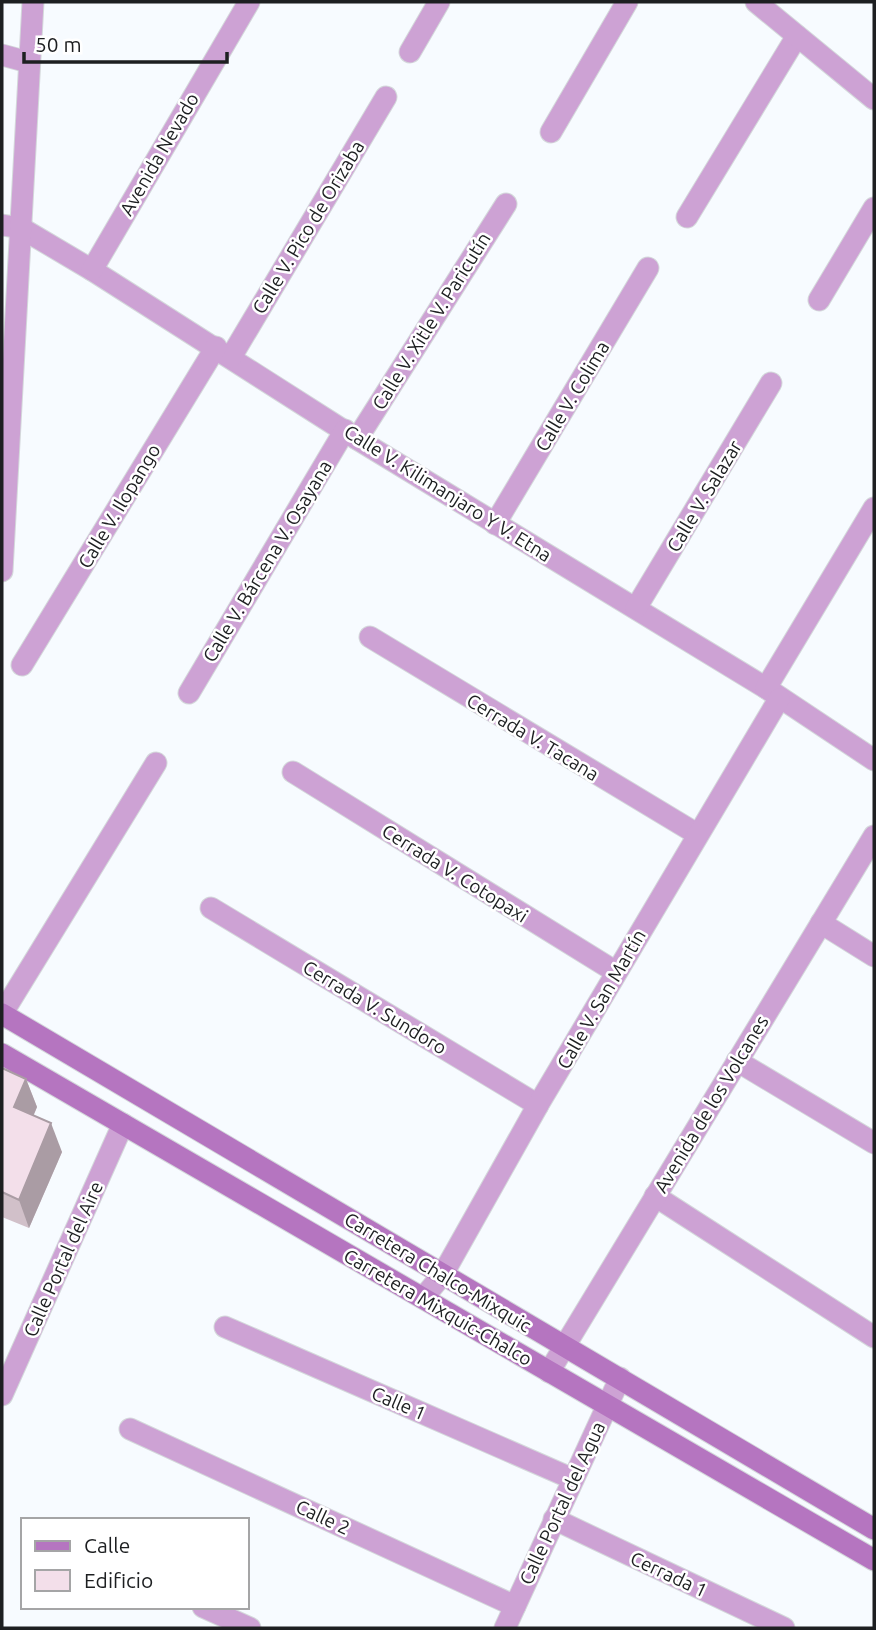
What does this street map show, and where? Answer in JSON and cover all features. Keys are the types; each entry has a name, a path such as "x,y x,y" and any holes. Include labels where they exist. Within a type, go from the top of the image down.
{"main road":[{"name":"Carretera Chalco-Mixquic","path":"2,1014 874,1529"},
{"name":"Carretera Mixquic-Chalco","path":"2,1054 874,1560"}],"street":[{"path":"2,571 11,226 33,2"},
{"name":"Avenida Nevado","path":"92,270 248,2"},
{"path":"410,51 439,2"},
{"path":"551,132 627,2"},
{"path":"756,2 874,99"},
{"path":"687,217 797,36"},
{"path":"2,55 28,62"},
{"name":"Calle V. Pico de Orizaba","path":"224,352 386,97"},
{"name":"Calle V. Xitle V. Paricutín","path":"351,434 506,204"},
{"path":"819,300 874,208"},
{"name":"Calle V. Kilimanjaro Y V. Etna","path":"11,226 92,270 495,524 636,608 874,760"},
{"name":"Calle V. Colima","path":"495,524 648,268"},
{"name":"Calle V. Ilopango","path":"22,665 224,352"},
{"name":"Calle V. Salazar","path":"636,608 771,383"},
{"name":"Calle V. Bárcena V. Osayana","path":"189,693 351,434"},
{"name":"Calle V. San Martín","path":"423,1298 443,1274 538,1105 697,834 874,508"},
{"name":"Cerrada V. Tacana","path":"370,638 697,834"},
{"path":"2,1014 156,763"},
{"name":"Cerrada V. Cotopaxi","path":"293,772 616,972"},
{"name":"Avenida de los Volcanes","path":"549,1371 874,836"},
{"name":"Cerrada V. Sundoro","path":"211,908 538,1105"},
{"path":"821,923 874,956"},
{"path":"737,1061 874,1143"},
{"name":"Calle Portal del Aire","path":"4,1383 123,1124"},
{"path":"655,1196 874,1337"},
{"name":"Calle 1","path":"225,1327 573,1479"},
{"name":"Calle Portal del Agua","path":"505,1628 620,1378"},
{"name":"Calle 2","path":"130,1429 515,1605"},
{"name":"Cerrada 1","path":"555,1519 784,1628"},
{"path":"207,1609 250,1628"}],"building":[{"path":"2,1068 26,1079 14,1107 51,1123 19,1200 2,1192"}]}
